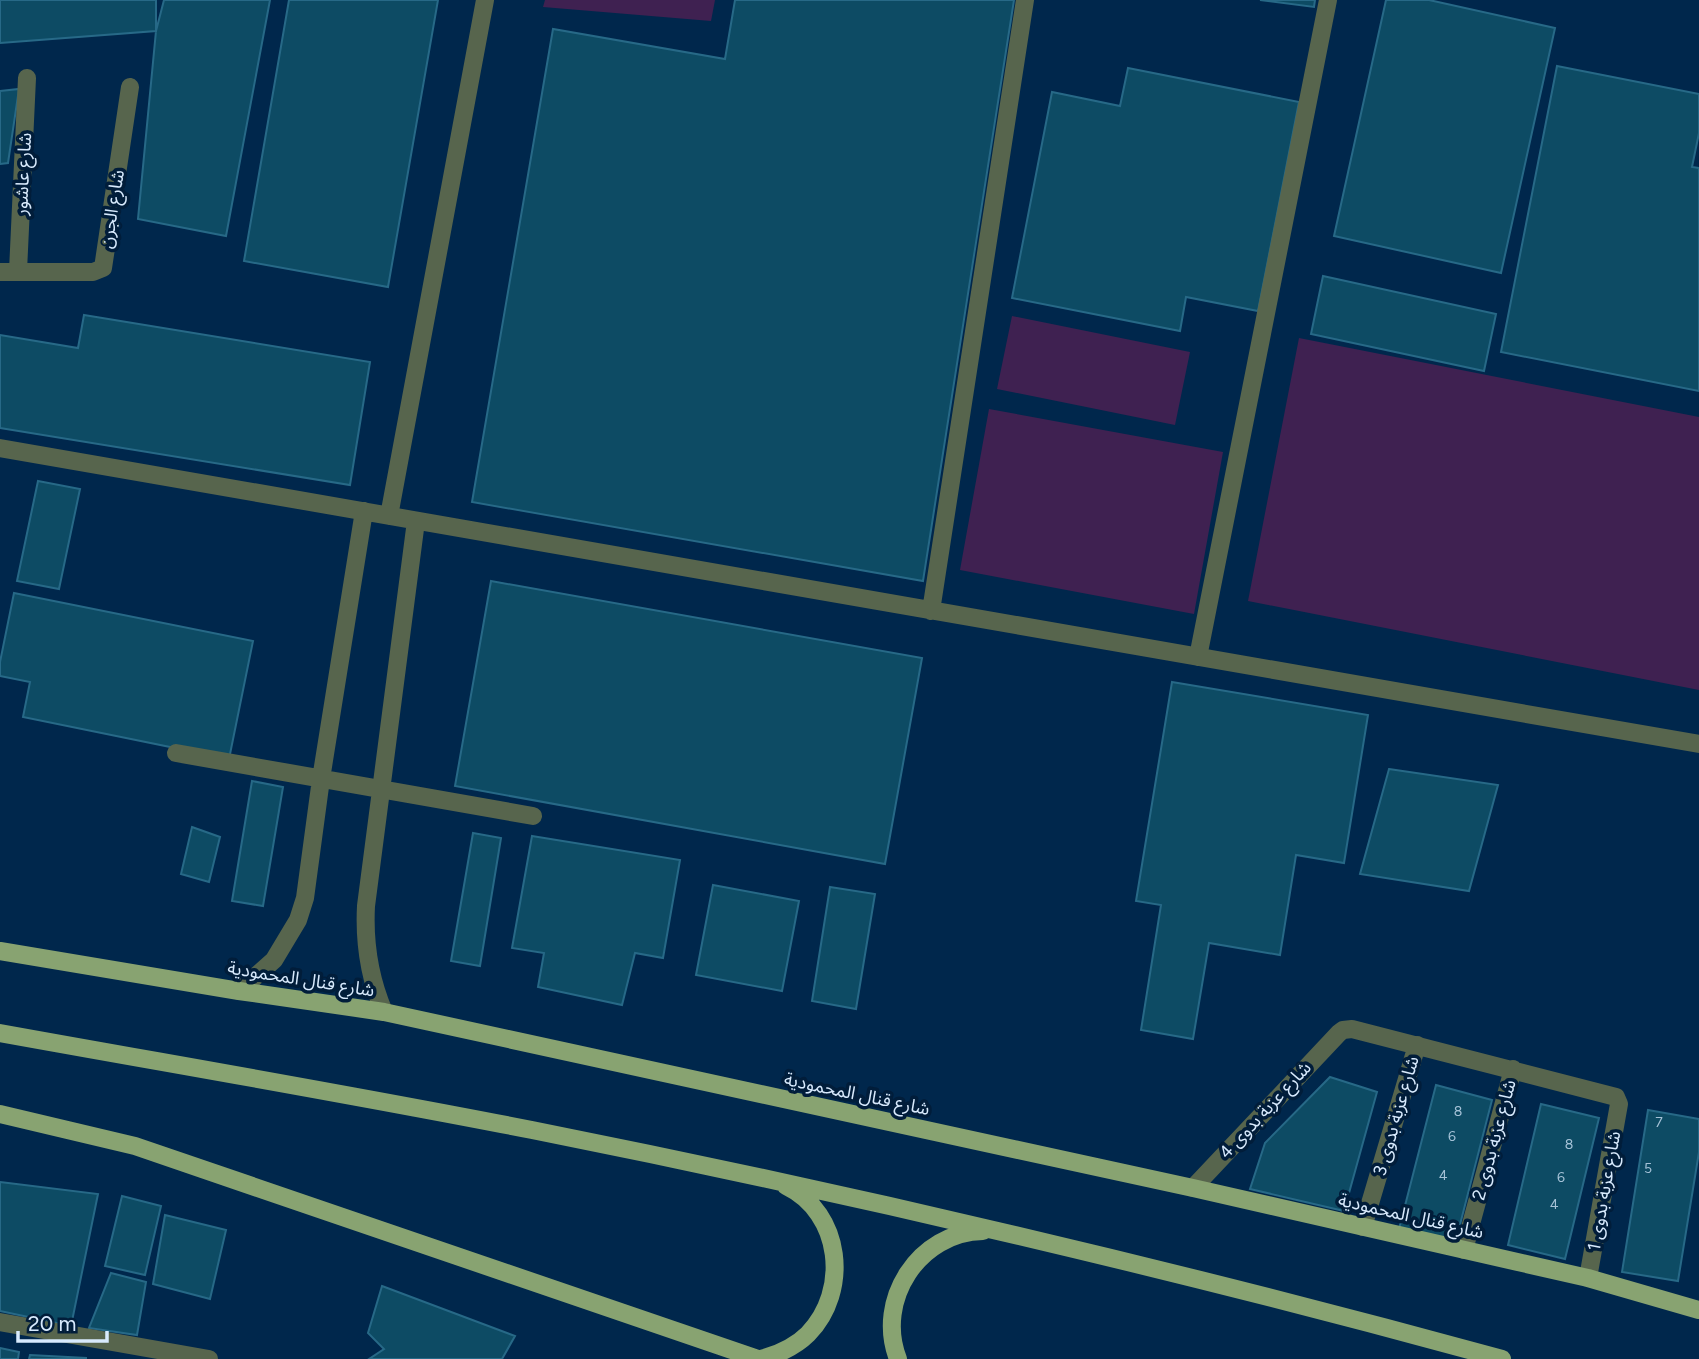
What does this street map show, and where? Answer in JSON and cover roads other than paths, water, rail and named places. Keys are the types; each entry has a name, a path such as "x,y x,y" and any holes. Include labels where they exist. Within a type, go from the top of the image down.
{"main road":[{"name":"شارع قنال المحمودية","path":"0,951 384,1012 1193,1188 1588,1278 1699,1310"},
{"path":"0,1033 341,1093 774,1180 1163,1270 1502,1359"},
{"path":"0,1114 135,1146 760,1359 794,1346 820,1319 829,1303 834,1285 833,1248 818,1213 791,1188 774,1180"},
{"path":"898,1359 892,1337 891,1318 901,1283 911,1267 939,1243 957,1235 993,1231"}],"street":[{"path":"389,516 485,0"},
{"path":"931,611 1025,0"},
{"path":"1198,657 1328,0"},
{"name":"شارع عاشور","path":"9,272 27,78"},
{"name":"شارع الجرن","path":"9,272 93,272 103,268 130,87"},
{"path":"0,448 1699,744"},
{"path":"239,991 274,960 298,920 305,898 321,779 364,512"},
{"path":"384,1012 370,971 365,928 416,521"},
{"path":"176,753 533,816"},
{"name":"شارع عزبة بدوى 4","path":"1193,1188 1339,1033 1349,1028 1417,1045"},
{"path":"1417,1045 1513,1069"},
{"name":"شارع عزبة بدوى 3","path":"1363,1227 1417,1045"},
{"name":"شارع عزبة بدوى 1","path":"1513,1069 1614,1095 1619,1104 1588,1278"},
{"name":"شارع عزبة بدوى 2","path":"1464,1250 1513,1069"},
{"path":"0,1322 209,1359"}]}
